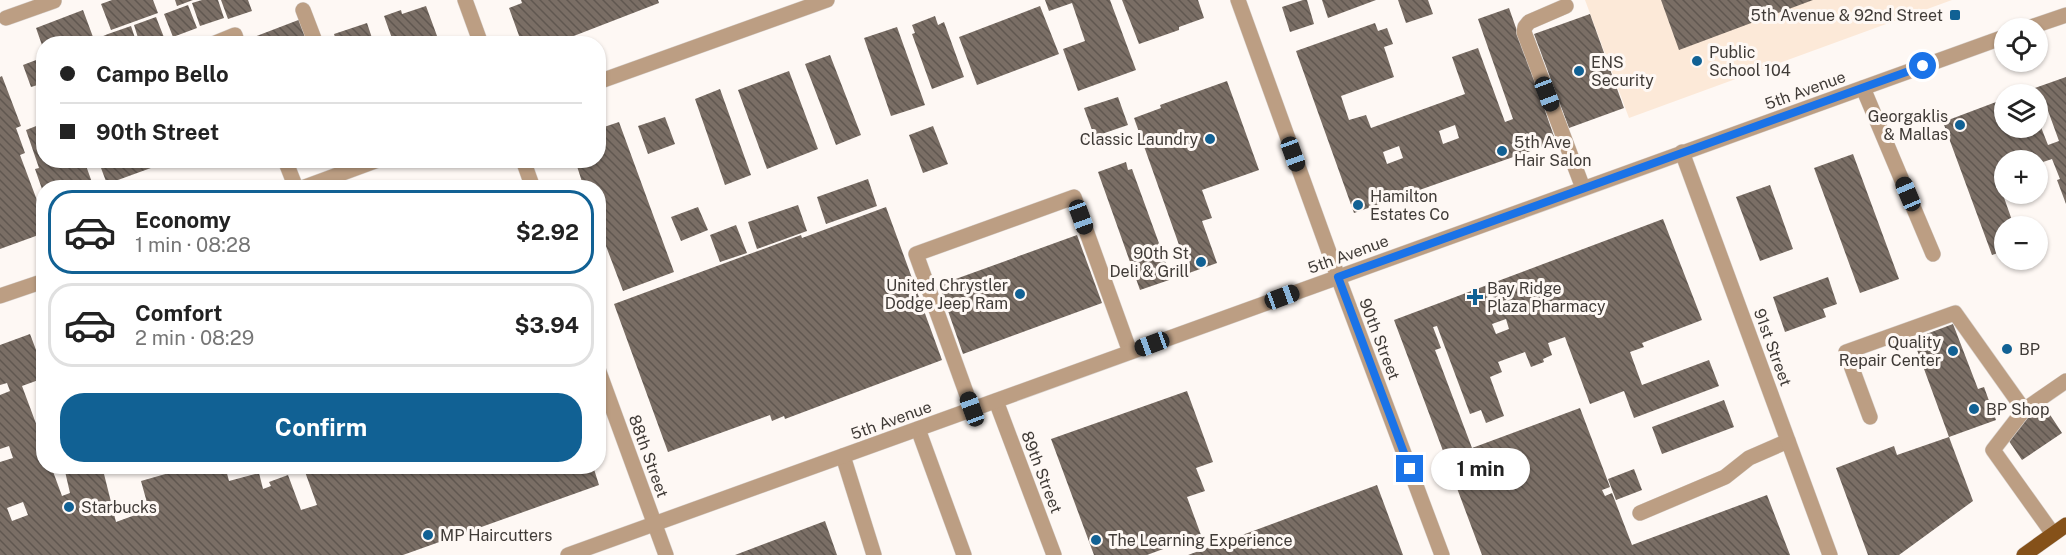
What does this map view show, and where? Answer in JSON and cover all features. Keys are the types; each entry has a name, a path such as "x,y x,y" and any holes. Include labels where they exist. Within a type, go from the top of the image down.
{"main road":[{"path":"2024,555 2060,529"}],"street":[{"path":"6,18 54,0"},
{"path":"465,0 478,36"},
{"path":"606,79 827,0"},
{"name":"90th Street","path":"1238,0 1442,555"},
{"path":"1566,6 1529,22 1524,32 1583,188"},
{"path":"303,10 313,36"},
{"path":"2048,21 2066,15"},
{"name":"5th Avenue","path":"568,555 1994,41"},
{"path":"1863,88 1933,254"},
{"name":"91st Street","path":"1682,152 1830,555"},
{"path":"321,180 349,168"},
{"path":"972,409 916,254 1074,197 1130,352"},
{"path":"0,296 36,283"},
{"path":"1870,417 1846,352 1955,313 2024,410"},
{"path":"2060,529 1993,450 2024,410 2066,381"},
{"name":"88th Street","path":"606,391 666,555"},
{"name":"89th Street","path":"996,401 1054,555"},
{"path":"918,429 964,555"},
{"path":"1640,513 1725,477 1749,458 1788,441"},
{"path":"843,456 874,555"}],"shaded area":[{"name":"Public School 104","path":"1585,0 1952,0 1629,118"}],"building":[{"path":"112,0 153,0 158,13 111,30 101,4"},
{"path":"175,0 193,0 177,6"},
{"path":"202,0 218,0 224,18 200,26 192,3"},
{"path":"221,0 248,0 252,11 228,19"},
{"path":"521,0 658,0 659,3 574,36 519,36 509,8 522,3"},
{"path":"1045,0 1110,0 1136,70 1078,91 1063,49 1085,41 1072,3 1049,11"},
{"path":"1122,0 1198,0 1204,18 1179,27 1179,30 1139,44"},
{"path":"1307,0 1314,24 1290,32 1282,7"},
{"path":"1322,0 1376,0 1328,18"},
{"path":"1398,0 1428,0 1433,14 1406,23"},
{"path":"1661,0 1813,0 1679,50"},
{"path":"188,5 197,28 173,36 164,14"},
{"path":"426,6 437,36 391,36 384,16 401,10 402,14"},
{"path":"1040,6 1059,54 977,85 959,37"},
{"path":"1509,8 1556,142 1354,213 1296,51 1375,23 1378,31 1387,28 1393,44 1384,47 1394,77 1341,96 1349,120 1366,115 1371,128 1465,94 1452,57 1478,48 1505,122 1513,119 1478,19","holes":["1455,125 1459,138 1443,144 1439,131","1399,146 1403,158 1387,164 1383,152"]},
{"path":"83,10 93,36 39,36 36,28"},
{"name":"ENS Security","path":"1590,14 1624,108 1569,128 1534,34"},
{"path":"935,16 938,25 944,22 964,77 932,89 912,34 915,33 912,25"},
{"path":"156,17 163,36 137,36 134,25"},
{"path":"301,19 307,36 257,36"},
{"path":"367,23 371,36 335,36 334,34"},
{"path":"131,26 134,36 103,36"},
{"path":"897,27 925,105 891,116 864,38"},
{"path":"830,55 861,135 836,145 805,64"},
{"path":"36,60 36,85 31,87 23,65"},
{"path":"789,71 818,149 767,169 738,90"},
{"path":"2,76 21,126 16,128 25,153 20,155 36,198 36,236 0,249 0,77"},
{"path":"2066,77 2066,204 2052,159 2048,160 2048,150 1994,150 1994,204 2006,204 2010,216 1994,216 1994,254 1992,255 1943,122 1994,103 1994,138 2045,138 2048,145 2059,141 2048,111 2046,84"},
{"path":"1227,81 1259,170 1202,190 1212,218 1202,221 1217,263 1189,273 1134,118 1161,108 1160,105"},
{"path":"720,89 751,175 725,185 695,99"},
{"path":"1118,97 1128,125 1084,140 1082,134 1092,130 1084,108"},
{"path":"665,117 675,144 648,154 638,126"},
{"path":"619,122 674,272 623,291 606,246 606,180 581,180 578,168 606,168 606,126"},
{"path":"36,126 36,159 26,130"},
{"path":"933,126 948,164 923,173 909,135"},
{"path":"1853,154 1899,279 1860,293 1814,168"},
{"path":"1126,162 1128,170 1132,169 1172,279 1140,290 1098,172"},
{"path":"87,168 91,180 39,180 35,169"},
{"path":"101,168 151,168 118,180 106,180"},
{"path":"868,179 877,206 826,224 817,197"},
{"path":"1770,185 1793,249 1760,261 1736,197"},
{"path":"798,205 807,231 757,249 748,222"},
{"path":"698,207 708,230 681,241 671,217"},
{"path":"886,207 942,360 785,419 784,416 772,421 770,415 668,452 614,304 801,235 802,238"},
{"path":"1663,219 1702,320 1642,343 1644,347 1630,352 1642,385 1709,360 1719,386 1634,418 1624,391 1590,404 1565,337 1548,343 1552,355 1543,359 1544,362 1531,367 1525,352 1498,362 1502,372 1490,377 1504,416 1486,423 1481,410 1470,414 1437,326 1433,327 1441,348 1435,350 1472,448 1580,408 1610,487 1602,490 1605,496 1612,493 1632,545 1767,495 1790,555 1482,555 1394,320","holes":["1557,300 1560,310 1549,314 1546,305","1506,319 1509,329 1496,334 1492,324"]},
{"path":"736,225 747,253 720,262 710,235"},
{"name":"United Chrystler Dodge Jeep Ram","path":"1077,235 1102,303 963,354 939,285"},
{"path":"1828,277 1837,304 1823,309 1826,317 1785,332 1773,297"},
{"path":"1953,324 1978,389 1984,387 1996,420 1949,437 1913,339"},
{"path":"30,334 36,350 36,381 22,386 36,424 36,474 54,474 62,496 70,493 66,474 104,474 116,522 149,510 141,481 166,474 227,474 229,481 259,474 263,489 271,486 269,482 288,475 301,510 317,505 306,474 596,474 599,485 403,555 0,555 0,462 13,458 9,446 0,449 0,395 10,391 7,383 0,385 0,345","holes":["23,502 28,515 12,521 7,508"]},
{"path":"1187,391 1213,462 1196,468 1205,491 1187,497 1201,535 1147,555 1094,555 1051,439"},
{"path":"1724,400 1734,427 1662,454 1652,427"},
{"path":"2043,404 2062,433 2022,460 2002,431"},
{"path":"1949,437 1973,501 1899,555 1868,555 1836,468 1894,446 1897,455"},
{"path":"1634,469 1642,490 1616,500 1608,479"},
{"path":"1377,485 1403,555 1188,555"},
{"path":"825,521 837,555 735,555"}],"place":[{"name":"5th Avenue & 92nd Street","path":"1955,15"},
{"name":"Public School 104","path":"1697,61"},
{"name":"ENS Security","path":"1579,71"},
{"name":"Georgaklis & Mallas","path":"1960,125"},
{"name":"Classic Laundry","path":"1210,139"},
{"name":"5th Ave Hair Salon","path":"1502,151"},
{"name":"Hamilton Estates Co","path":"1358,205"},
{"name":"90th St Deli & Grill","path":"1201,262"},
{"name":"United Chrystler Dodge Jeep Ram","path":"1020,294"},
{"name":"Bay Ridge Plaza Pharmacy","path":"1475,297"},
{"name":"BP","path":"2007,349"},
{"name":"Quality Repair Center","path":"1953,351"},
{"name":"BP Shop","path":"1974,409"},
{"name":"Starbucks","path":"69,507"},
{"name":"MP Haircutters","path":"428,535"},
{"name":"The Learning Experience","path":"1096,540"}],"route":[{"path":"1410,469 1338,277 1923,66"}]}
